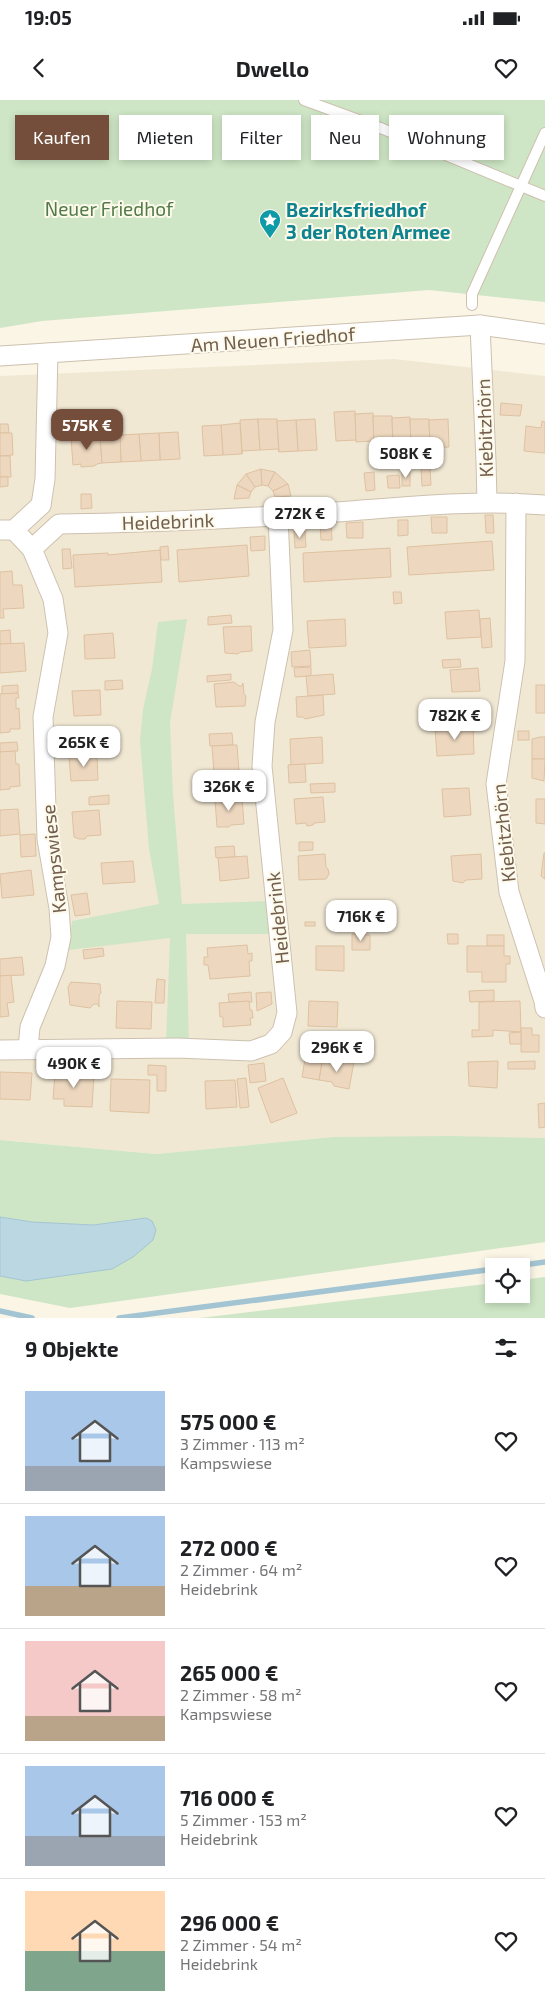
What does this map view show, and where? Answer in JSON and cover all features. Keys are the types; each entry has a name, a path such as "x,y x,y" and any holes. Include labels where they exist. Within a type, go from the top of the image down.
{"street":[{"name":"Am Neuen Friedhof","path":"0,356 480,325 545,334"},
{"name":"Kiebitzhörn","path":"480,325 487,502 545,505"},
{"path":"41,505 59,524 32,549 7,530 41,505 45,480 48,353"},
{"name":"Heidebrink","path":"59,524 157,522 278,516 487,502"},
{"name":"Kiebitzhörn","path":"516,503 515,661 496,784 509,892 545,1008"},
{"name":"Heidebrink","path":"0,1050 177,1048 251,1051 271,1044 282,1032 287,1013 262,766 265,722 283,630 278,516"},
{"name":"Kampswiese","path":"28,1049 30,1027 55,966 61,937 59,908 47,839 43,717 58,633 53,599 32,549"}],"lane":[{"path":"304,100 383,129 545,196"},
{"path":"472,306 472,294 545,133"}],"shaded area":[{"path":"394,359 545,376 545,1138 333,1137 156,1154 0,1140 0,376"}],"green space":[{"name":"Neuer Friedhof","path":"0,100 545,100 545,302 429,290 42,321 0,328"},
{"path":"187,619 170,723 173,794 182,904 269,901 271,934 186,934 189,1043 166,1042 170,938 69,950 72,921 159,904 149,849 140,741 143,709 152,669 158,622"},
{"path":"451,1136 545,1138 545,1242 70,1308 0,1294 0,1276 26,1281 134,1219 93,1225 32,1222 0,1217 0,1140 156,1154 333,1137"},
{"path":"545,1277 545,1318 200,1318 485,1284 485,1303 530,1303 530,1279"}],"water":[{"path":"0,1217 32,1222 93,1225 146,1218 152,1221 156,1230 153,1240 133,1257 112,1269 26,1281 0,1276"}],"building":[{"path":"501,403 522,405 520,416 500,415"},
{"path":"59,411 66,411 66,427 59,427"},
{"path":"355,411 356,440 336,441 334,412"},
{"path":"373,413 374,441 356,442 355,414"},
{"path":"373,416 392,416 393,443 374,444"},
{"path":"410,417 411,445 393,445 392,418"},
{"path":"258,419 260,450 242,451 242,454 240,420"},
{"path":"258,419 277,419 279,449 260,450"},
{"path":"315,419 317,450 298,451 296,420"},
{"path":"410,419 429,419 430,446 411,447"},
{"path":"448,419 449,447 430,448 429,420"},
{"path":"296,420 298,451 279,452 277,421"},
{"path":"542,421 545,422 545,453 524,451 526,426 541,428"},
{"path":"240,423 242,454 223,455 221,425"},
{"path":"0,424 8,424 9,433 0,433"},
{"path":"221,425 223,455 204,456 202,426"},
{"path":"178,432 180,459 160,460 159,433"},
{"path":"0,433 12,433 13,455 0,456"},
{"path":"159,433 160,460 141,461 139,434"},
{"path":"139,434 141,461 121,462 120,435"},
{"path":"99,435 102,463 81,467 81,464 73,465 71,438"},
{"path":"120,435 121,462 102,463 100,436"},
{"path":"0,456 10,456 11,477 0,477"},
{"path":"430,467 431,485 422,486 421,468"},
{"path":"261,469 262,485 255,487 246,474"},
{"path":"261,469 275,472 268,486 262,485"},
{"path":"402,471 410,471 410,486 402,486"},
{"path":"275,472 288,484 273,491 268,486"},
{"path":"374,472 375,490 366,491 364,473"},
{"path":"246,474 255,487 251,492 237,485"},
{"path":"399,475 400,488 388,488 387,476"},
{"path":"0,477 8,477 8,486 0,487"},
{"path":"288,484 291,496 275,497 273,491"},
{"path":"237,485 251,492 249,498 234,499"},
{"path":"81,494 91,494 92,508 81,509"},
{"path":"485,515 493,515 494,533 486,533"},
{"path":"431,517 447,517 447,533 432,533"},
{"path":"398,520 408,520 408,535 398,536"},
{"path":"363,522 363,538 347,538 346,523"},
{"path":"331,524 332,540 321,540 320,525"},
{"path":"294,531 305,531 306,547 295,548"},
{"path":"265,536 265,550 251,551 250,537"},
{"path":"492,541 494,570 409,575 407,547"},
{"path":"247,545 249,576 179,582 177,550"},
{"path":"168,546 169,560 161,560 160,547"},
{"path":"390,548 391,577 304,582 303,553"},
{"path":"62,549 70,549 72,568 63,569"},
{"path":"160,550 162,582 75,587 73,555 108,553 108,555"},
{"path":"12,571 13,585 22,585 24,608 3,609 4,618 0,618 0,572"},
{"path":"393,592 401,592 402,603 394,604"},
{"path":"479,610 481,637 447,639 445,612"},
{"path":"231,615 232,623 208,625 208,617"},
{"path":"490,618 492,647 482,648 480,619"},
{"path":"345,619 346,646 309,648 307,621"},
{"path":"251,626 252,651 240,652 238,654 225,653 223,627"},
{"path":"10,630 11,644 0,644 0,631"},
{"path":"113,633 115,658 85,659 84,635"},
{"path":"24,643 26,671 0,673 0,644"},
{"path":"310,650 311,666 292,667 291,652"},
{"path":"460,659 461,667 443,668 442,660"},
{"path":"311,667 311,676 295,677 294,668"},
{"path":"478,668 480,691 452,692 450,670"},
{"path":"231,674 231,680 207,682 207,676"},
{"path":"333,674 335,694 308,696 306,676"},
{"path":"122,680 123,689 105,690 105,681"},
{"path":"234,682 239,686 242,686 243,683 246,696 245,706 216,707 214,684"},
{"path":"18,685 18,693 2,694 2,686"},
{"path":"536,685 545,685 545,713 536,713"},
{"path":"100,690 101,715 74,716 72,691"},
{"path":"18,693 19,698 16,698 16,709 19,708 20,729 10,729 10,732 0,733 0,694"},
{"path":"323,695 324,715 305,719 297,717 296,697"},
{"path":"475,716 489,716 490,725 476,726"},
{"path":"473,725 474,754 437,756 435,728"},
{"path":"518,731 529,731 529,740 518,740"},
{"path":"232,733 233,745 210,746 209,734"},
{"path":"322,737 323,763 291,765 290,739"},
{"path":"545,737 545,759 532,759 532,739"},
{"path":"17,742 18,751 0,752 0,743"},
{"path":"237,745 239,772 214,774 212,746"},
{"path":"15,751 16,764 19,764 20,786 0,790 0,752"},
{"path":"97,755 98,780 71,781 69,757"},
{"path":"532,759 545,759 544,781 532,778"},
{"path":"305,764 306,782 289,783 288,765"},
{"path":"335,783 335,792 311,793 310,784"},
{"path":"237,787 238,798 213,800 212,789"},
{"path":"469,788 471,815 444,817 442,789"},
{"path":"109,795 109,804 89,805 89,797"},
{"path":"323,797 325,822 307,826 306,823 296,824 294,799"},
{"path":"242,798 244,824 217,827 215,800"},
{"path":"536,799 545,799 545,824 536,823"},
{"path":"18,809 20,834 0,836 0,810"},
{"path":"99,810 101,835 87,836 85,839 74,837 72,812"},
{"path":"35,834 36,856 21,857 20,835"},
{"path":"299,842 313,842 313,850 299,851"},
{"path":"234,846 235,857 216,858 215,847"},
{"path":"545,853 545,879 541,876"},
{"path":"325,854 326,867 329,874 326,879 299,880 298,856"},
{"path":"481,854 482,879 466,880 463,883 453,881 451,856"},
{"path":"247,856 249,878 220,881 218,858"},
{"path":"133,861 135,882 103,884 101,863"},
{"path":"31,870 34,895 2,898 0,874"},
{"path":"87,893 90,914 75,916 71,895"},
{"path":"305,922 315,922 315,926 305,926"},
{"path":"352,934 370,935 370,950 352,950"},
{"path":"447,934 458,934 458,944 448,944"},
{"path":"487,935 504,935 504,946 487,946"},
{"path":"247,945 248,954 252,953 252,961 249,961 250,976 210,979 208,965 204,965 204,957 208,957 207,948"},
{"path":"316,946 344,946 344,971 316,970"},
{"path":"467,946 504,946 504,956 510,956 510,964 506,964 506,982 482,982 482,972 467,972"},
{"path":"103,948 104,956 84,959 83,950"},
{"path":"22,957 24,975 0,976 0,959"},
{"path":"11,975 14,1002 7,1003 9,1016 0,1017 0,976"},
{"path":"157,979 165,980 164,1003 155,1003"},
{"path":"71,982 100,984 99,1007 98,1004 94,1004 90,1008 70,1005 68,987"},
{"path":"494,990 494,1001 470,1002 469,991"},
{"path":"251,992 252,1002 229,1002 228,994"},
{"path":"271,992 272,1004 257,1011 256,993"},
{"path":"117,1001 152,1002 151,1029 116,1028"},
{"path":"249,1001 253,1018 250,1018 251,1025 223,1027 223,1017 220,1017 219,1003"},
{"path":"309,1001 338,1002 337,1027 308,1026"},
{"path":"520,1001 521,1032 493,1030 493,1036 472,1037 472,1030 479,1030 479,1002"},
{"path":"521,1028 532,1028 532,1035 539,1035 539,1052 521,1052"},
{"path":"521,1032 521,1044 510,1044 509,1033"},
{"path":"323,1057 333,1059 334,1061 354,1062 349,1089 334,1086 332,1082 319,1080"},
{"path":"305,1059 322,1061 319,1080 302,1077"},
{"path":"498,1061 497,1088 469,1086 468,1062"},
{"path":"535,1061 535,1069 508,1069 508,1062"},
{"path":"264,1063 266,1081 250,1083 248,1065"},
{"path":"148,1065 166,1066 166,1091 157,1091 157,1075 148,1075"},
{"path":"0,1072 32,1073 30,1100 0,1099"},
{"path":"55,1073 94,1075 92,1107 64,1106 64,1099 53,1099"},
{"path":"246,1078 249,1107 240,1108 237,1079"},
{"path":"283,1078 297,1113 271,1123 258,1088"},
{"path":"111,1079 150,1080 149,1113 110,1111"},
{"path":"235,1080 237,1107 206,1109 205,1081"},
{"path":"545,1103 545,1127 539,1128 538,1104"}],"waterway":[{"path":"530,1264 545,1262"},
{"path":"119,1318 485,1270"},
{"path":"0,1311 32,1318"}],"place":[{"name":"Bezirksfriedhof 3 der Roten Armee","path":"270,239"}]}
